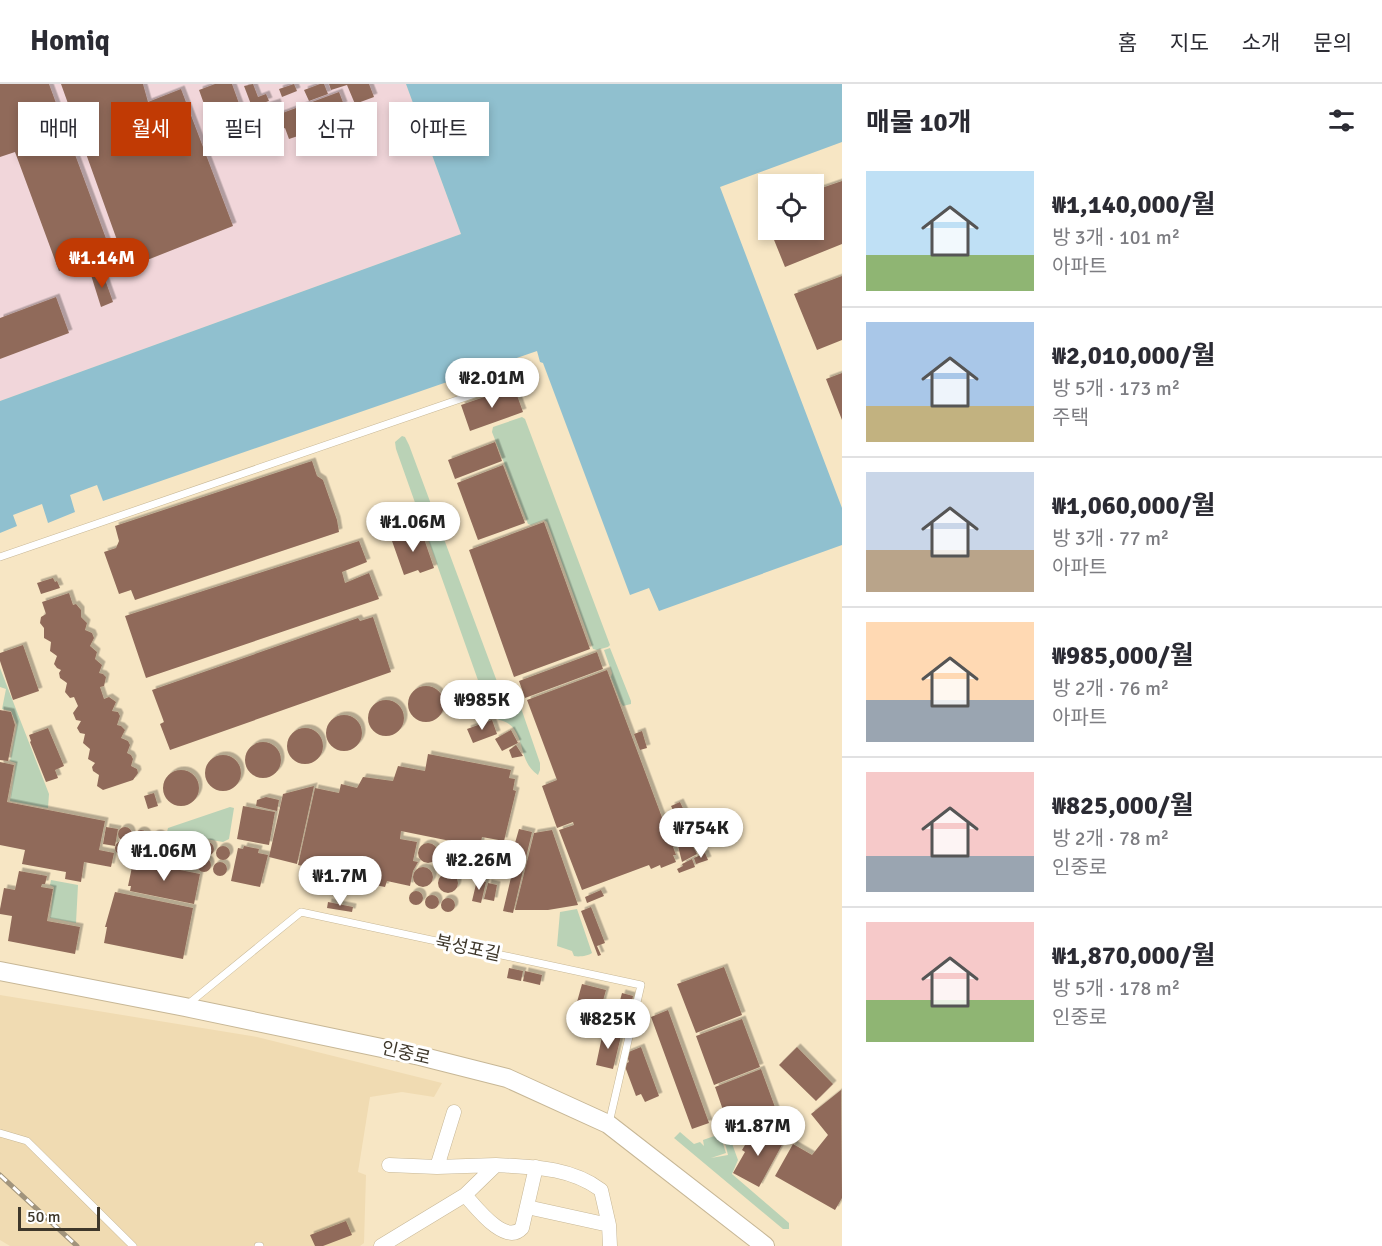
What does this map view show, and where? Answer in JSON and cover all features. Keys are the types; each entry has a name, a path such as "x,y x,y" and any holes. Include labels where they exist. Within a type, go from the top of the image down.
{"main road":[{"name":"인중로","path":"0,971 185,1006 420,1056 507,1078 608,1124 765,1246"}],"street":[{"path":"438,1167 454,1112"},
{"path":"389,1165 438,1167 496,1165 560,1171 591,1183 601,1190 609,1225 610,1246"},
{"path":"381,1246 465,1194 496,1165"},
{"path":"465,1194 497,1230 511,1234 518,1233 522,1228 536,1167"},
{"path":"527,1207 609,1225"}],"lane":[{"path":"0,557 498,386"},
{"name":"북성포길","path":"185,1006 301,912 641,985 608,1124"},
{"path":"0,1133 27,1141 133,1246"}],"shaded area":[{"path":"0,84 406,84 413,102 389,102 389,156 432,156 461,234 0,401"},
{"path":"0,995 257,1037 442,1083 434,1097 402,1092 370,1097 358,1172 366,1175 364,1243 360,1246 10,1246 0,1240"}],"green space":[{"path":"522,417 525,419 610,645 608,647 593,649 547,522 544,520 528,524 492,432 493,427"},
{"path":"402,436 409,445 505,703 508,708 521,708 540,763 538,775 528,765 514,729 490,714 396,449 395,442"},
{"path":"610,648 631,704 623,706 611,677 612,673 604,650"},
{"path":"0,668 49,794 48,808 10,801 16,763 10,761 17,725 11,711 2,709 6,689 0,687"},
{"path":"230,807 234,808 229,839 223,842 167,832 168,828"},
{"path":"51,880 78,885 76,923 50,918 54,887 50,885"},
{"path":"577,909 592,953 588,955 574,956 572,951 557,946 560,912"},
{"path":"680,1132 694,1144 700,1142 704,1146 703,1140 720,1134 726,1153 711,1158 728,1155 724,1139 730,1138 738,1160 732,1174 789,1223 789,1229 783,1229 674,1138"}],"water":[{"path":"406,84 842,84 842,142 720,187 842,508 842,545 659,611 649,588 630,595 537,351 103,501 97,485 70,495 75,512 48,523 42,504 13,515 17,526 0,533 0,401 461,234 432,156 489,156 489,102 413,102"}],"building":[{"path":"0,84 49,84 56,102 18,102 18,156 76,156 111,252 59,271 15,152 0,157"},
{"path":"61,84 143,84 148,102 111,102 111,156 191,156 191,115 203,147 203,156 206,156 233,226 127,268 87,156 99,156 99,102 67,102"},
{"path":"215,84 232,84 238,102 203,102 199,90"},
{"path":"253,84 258,97 266,94 269,101 250,102 244,86"},
{"path":"294,84 297,91 282,97 279,89"},
{"path":"324,84 328,94 309,101 304,90"},
{"path":"329,84 369,84 374,97 354,102 347,85 331,90"},
{"path":"181,89 186,102 148,102"},
{"path":"339,92 343,102 312,102"},
{"path":"296,108 296,137 289,139 284,128 284,112"},
{"path":"842,181 842,244 785,267 774,240 824,240 824,187"},
{"path":"102,271 113,302 101,307 91,275"},
{"path":"842,276 842,340 817,350 794,294"},
{"path":"56,297 69,333 0,359 0,318"},
{"path":"842,373 842,420 826,379"},
{"path":"514,387 523,412 470,431 461,405"},
{"path":"495,442 502,461 455,479 448,460"},
{"path":"312,461 317,476 323,480 339,532 135,600 131,590 119,594 104,552 116,548 119,541 115,526"},
{"path":"503,465 525,523 478,540 457,483"},
{"path":"544,522 590,649 514,677 469,550"},
{"path":"421,530 434,568 404,575 392,541"},
{"path":"359,541 367,562 342,572 345,583 369,573 379,599 146,678 125,616"},
{"path":"53,578 60,588 41,594 37,583"},
{"path":"69,593 73,605 76,604 81,610 81,617 87,623 85,630 92,633 94,638 90,646 97,652 95,659 102,665 99,673 106,677 104,686 100,687 104,699 109,697 116,702 112,711 118,712 120,716 117,725 125,730 121,738 128,741 130,745 127,753 133,759 131,766 137,769 138,773 133,780 103,790 97,786 99,775 93,771 92,767 95,763 88,759 90,749 83,743 85,734 80,733 77,728 81,721 76,720 73,713 78,706 74,697 70,698 65,692 67,683 60,678 61,670 54,664 57,656 50,651 51,642 44,638 44,628 40,623 41,617 46,614 42,602"},
{"path":"373,617 391,672 170,750 160,724 164,722 152,690 358,618 360,621"},
{"path":"23,645 39,691 13,700 0,661 0,653"},
{"path":"597,652 603,669 525,698 519,681"},
{"path":"607,670 676,855 673,855 676,862 661,868 660,865 651,869 649,865 582,890 559,830 574,825 573,822 557,828 542,786 557,780 527,700"},
{"path":"426,686 439,691 444,704 439,717 426,722 413,717 408,704 413,691"},
{"path":"386,700 399,705 404,718 399,731 386,736 373,731 368,718 373,705"},
{"path":"0,710 11,712 15,725 8,761 0,760"},
{"path":"344,715 357,720 362,733 357,746 344,751 331,746 326,733 331,720"},
{"path":"492,720 497,734 473,743 467,729"},
{"path":"48,728 64,766 55,770 58,778 46,782 29,735"},
{"path":"305,728 318,733 323,746 318,759 305,764 292,759 287,746 292,733"},
{"path":"511,730 518,743 502,751 495,739"},
{"path":"642,731 647,748 640,750 634,734"},
{"path":"263,742 276,747 281,760 276,773 263,778 250,773 245,760 250,747"},
{"path":"516,745 523,756 512,758 509,750"},
{"path":"428,754 511,770 509,778 515,779 513,790 516,791 504,841 482,837 480,847 401,831 400,839 417,842 413,861 418,862 413,871 410,886 387,881 385,887 350,880 351,876 298,865 315,788 339,793 341,784 357,788 363,777 393,781 398,766 425,771"},
{"path":"223,755 236,760 241,773 236,786 223,791 210,786 205,773 210,760"},
{"path":"0,762 14,765 7,802 105,821 99,850 114,853 111,867 84,862 81,882 65,879 66,872 22,864 25,850 0,845"},
{"path":"181,770 194,775 199,788 194,801 181,806 168,801 163,788 168,775"},
{"path":"314,786 297,864 269,857 283,794"},
{"path":"154,793 158,806 148,809 144,796"},
{"path":"266,797 279,800 277,811 256,806 257,800"},
{"path":"680,802 689,821 672,830 667,815 674,812 671,806"},
{"path":"243,806 275,812 269,845 237,839"},
{"path":"106,827 118,829 115,846 103,844"},
{"path":"125,827 130,829 132,834 130,839 125,841 120,839 118,834 120,829"},
{"path":"519,829 532,832 513,913 503,911 519,844 515,843"},
{"path":"683,829 687,838 676,841 673,832"},
{"path":"141,830 146,832 148,837 146,842 141,844 136,842 134,837 136,832"},
{"path":"552,830 578,905 548,910 515,910 534,833"},
{"path":"157,833 162,835 164,840 162,845 157,847 152,845 150,840 152,835"},
{"path":"175,836 180,838 182,843 180,848 175,850 170,848 168,843 170,838"},
{"path":"190,840 195,842 197,847 195,852 190,854 185,852 183,847 185,842"},
{"path":"689,840 697,854 682,862 678,846"},
{"path":"122,841 127,843 129,848 127,853 122,855 117,853 115,848 117,843"},
{"path":"207,842 212,844 214,849 212,854 207,856 202,854 200,849 202,844"},
{"path":"424,843 432,843 438,849 438,857 432,863 424,863 418,857 418,849"},
{"path":"138,845 143,847 145,852 143,857 138,859 133,857 131,852 133,847"},
{"path":"223,846 228,848 230,853 228,858 223,860 218,858 216,853 218,848"},
{"path":"244,846 259,849 258,853 268,855 260,887 231,881 238,848 243,849"},
{"path":"154,848 159,850 161,855 159,860 154,862 149,860 147,855 149,850"},
{"path":"448,849 456,849 462,855 462,863 456,869 448,869 442,863 442,855"},
{"path":"467,850 492,855 487,876 463,870"},
{"path":"172,852 177,854 179,859 177,864 172,866 167,864 165,859 167,854"},
{"path":"705,853 708,860 696,864 694,858"},
{"path":"187,855 192,857 194,862 192,867 187,869 182,867 180,862 182,857"},
{"path":"204,858 209,860 211,865 209,870 204,872 199,870 197,865 199,860"},
{"path":"692,859 695,867 679,873 677,869"},
{"path":"135,861 200,874 194,904 130,891 131,886 128,886"},
{"path":"220,862 225,864 227,869 225,874 220,876 215,874 213,869 215,864"},
{"path":"419,867 427,867 433,873 433,881 427,887 419,887 413,881 413,873"},
{"path":"19,871 47,876 45,884 41,887 53,889 47,921 80,927 75,954 8,941 12,916 0,914 0,909 4,888 15,890"},
{"path":"444,873 452,873 458,879 458,887 452,893 444,893 438,887 438,879"},
{"path":"477,880 486,882 481,903 472,901"},
{"path":"488,883 497,885 494,901 484,899"},
{"path":"601,890 604,896 587,903 585,897"},
{"path":"413,891 419,891 423,898 419,905 413,905 409,901 409,895"},
{"path":"115,892 193,908 183,959 104,943 107,927 105,927"},
{"path":"429,895 435,895 439,902 435,909 429,909 425,905 425,899"},
{"path":"445,898 451,898 455,905 451,912 445,912 441,908 441,902"},
{"path":"328,902 353,907 352,912 327,908"},
{"path":"591,907 605,943 597,946 601,955 598,956 581,911"},
{"path":"724,967 742,1015 696,1033 677,984"},
{"path":"509,968 523,971 521,981 507,978"},
{"path":"525,971 542,975 540,985 523,981"},
{"path":"582,984 606,990 601,1008 577,1002"},
{"path":"622,993 633,996 629,1015 617,1012"},
{"path":"668,1010 709,1123 692,1129 651,1017"},
{"path":"742,1019 760,1067 714,1085 696,1036"},
{"path":"603,1032 621,1036 613,1069 596,1065"},
{"path":"641,1047 659,1096 645,1102 641,1094 636,1096 624,1064 629,1062 626,1053"},
{"path":"797,1047 833,1084 816,1101 779,1065"},
{"path":"761,1069 779,1118 732,1136 715,1087"},
{"path":"841,1090 842,1198 835,1210 775,1176 793,1144 812,1155 828,1135 811,1114"},
{"path":"758,1129 783,1143 759,1187 733,1173 745,1152 742,1150 754,1130"},
{"path":"346,1221 352,1235 323,1246 315,1246 310,1235"}],"railway":[{"path":"0,1175 77,1246"}]}
